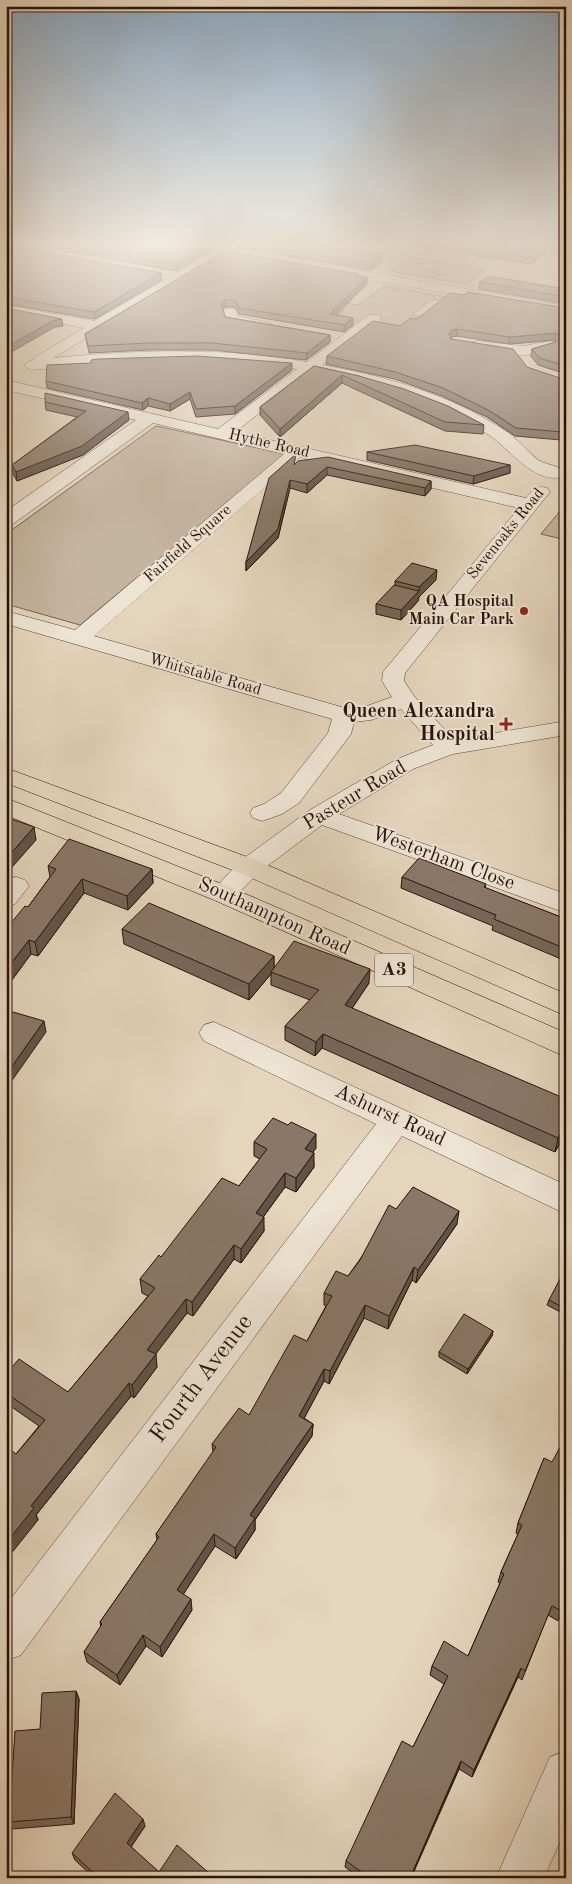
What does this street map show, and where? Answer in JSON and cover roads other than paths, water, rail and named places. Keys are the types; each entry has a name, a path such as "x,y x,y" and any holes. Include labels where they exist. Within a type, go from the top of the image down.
{"main road":[{"name":"Southampton Road","path":"6,775 249,866 566,1006"},
{"name":"Southampton Road","path":"6,806 223,894 566,1046"}],"street":[{"path":"16,375 86,333"},
{"path":"223,433 354,333"},
{"path":"328,336 346,339"},
{"path":"465,344 522,358 550,345"},
{"path":"16,375 136,356 236,358 311,366 382,382 448,407 487,426 511,443 537,466 561,467"},
{"name":"Hythe Road","path":"16,375 151,418 531,505"},
{"path":"6,520 151,418"},
{"name":"Fairfield Square","path":"79,638 297,450"},
{"name":"Sevenoaks Road","path":"448,748 405,700 393,681 394,672 561,467"},
{"name":"Whitstable Road","path":"6,616 344,715 363,715 405,700"},
{"path":"262,814 273,810 290,798 339,734 344,715"},
{"name":"Pasteur Road","path":"223,894 249,866 320,815 405,764 448,748 566,728"},
{"name":"Westerham Close","path":"320,815 566,904"},
{"name":"Ashurst Road","path":"214,1033 566,1200"},
{"name":"Fourth Avenue","path":"6,1640 397,1119"},
{"path":"520,1878 566,1773"}],"place":[{"name":"QA Hospital Main Car Park","path":"524,611"},
{"name":"Queen Alexandra Hospital","path":"506,724"}]}
